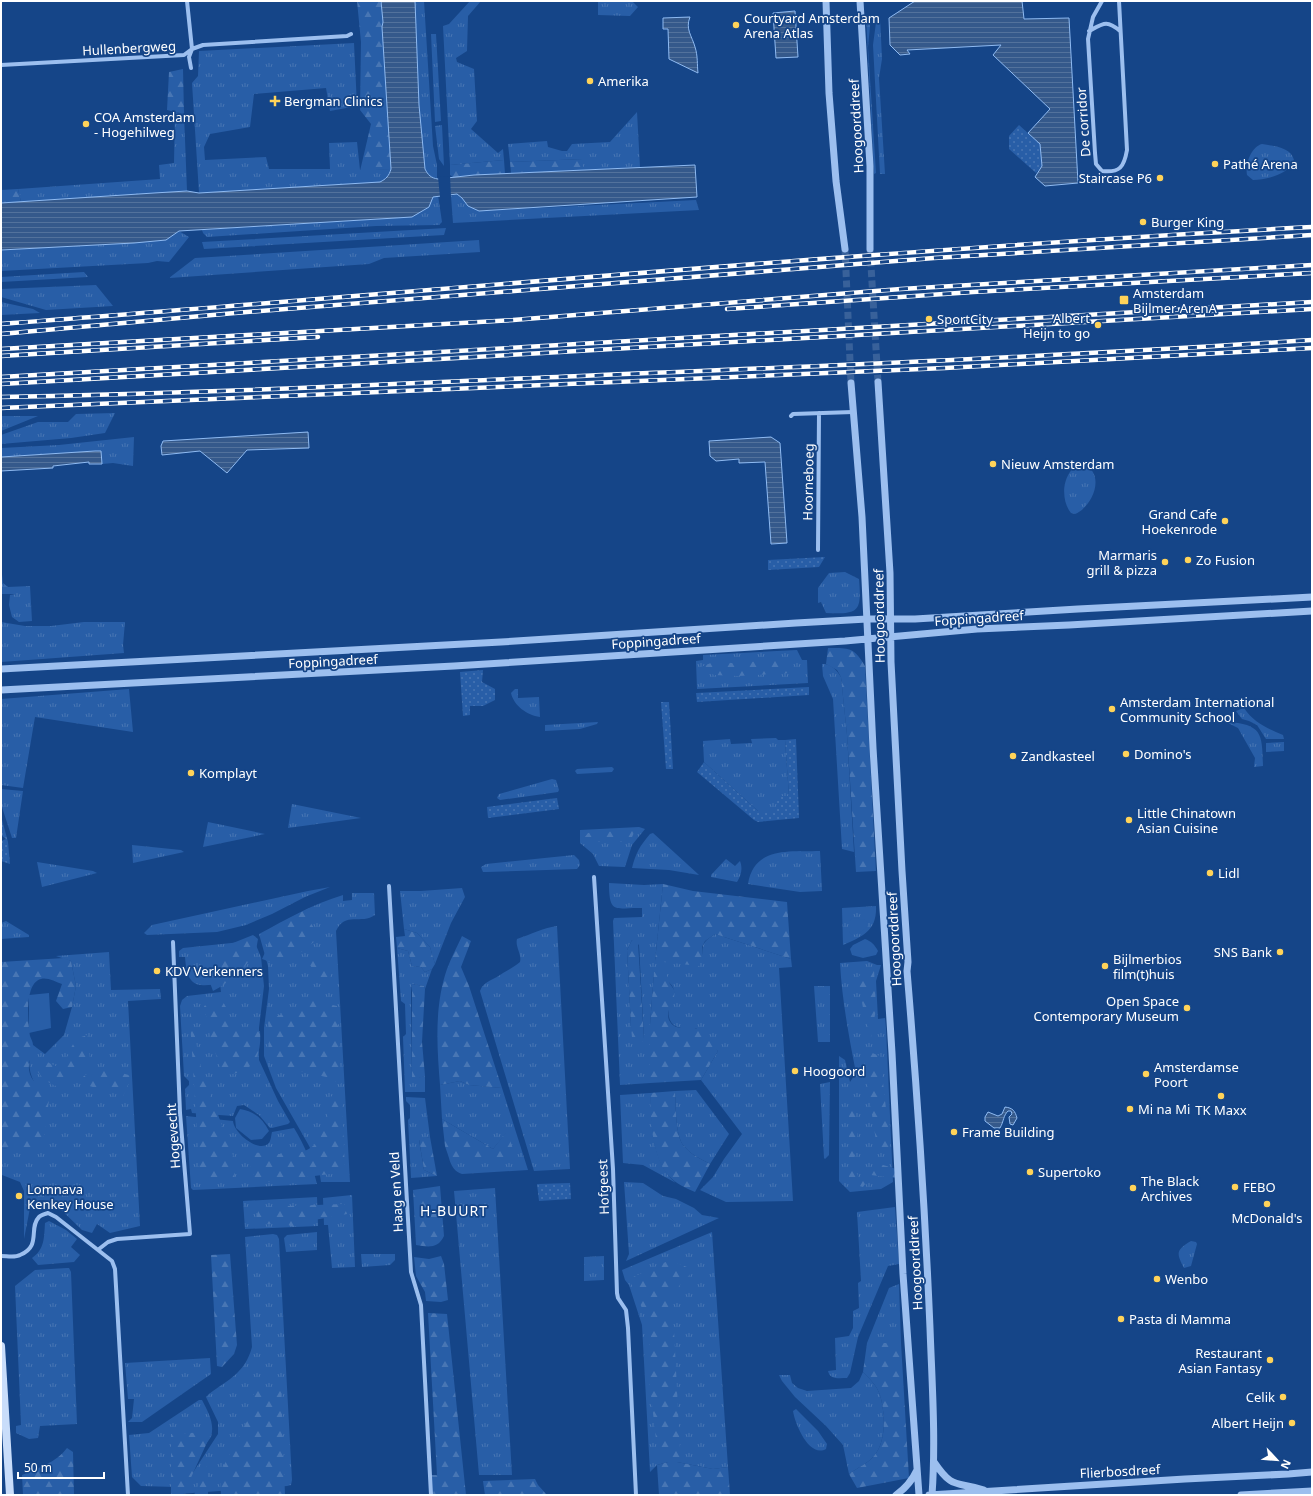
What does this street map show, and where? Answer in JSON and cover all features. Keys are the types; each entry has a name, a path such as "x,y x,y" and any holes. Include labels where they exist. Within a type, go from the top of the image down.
{"main road":[{"path":"1,1346 10,1495"}],"street":[{"path":"187,1 192,49 189,57 191,68"},
{"name":"Hoogoorddreef","path":"826,1 829,86 836,181 845,249"},
{"name":"Hoogoorddreef","path":"860,1 870,159 870,249"},
{"name":"De corridor","path":"1102,1 1093,17 1088,39 1096,164 1102,171 1112,172 1121,168 1127,150 1119,1"},
{"path":"1089,31 1105,23 1112,24 1120,31"},
{"name":"Hullenbergweg","path":"1,65 184,55 192,49 203,45 300,40 347,36 350,34"},
{"name":"Hoogoorddreef","path":"878,382 890,573 892,620 891,637 902,871 908,962 907,971 928,1272 934,1462 932,1495"},
{"name":"Hoogoorddreef","path":"851,383 860,482 866,575 868,639 903,1274 920,1495"},
{"path":"791,416 793,414 853,412"},
{"name":"Hoorneboeg","path":"818,550 819,413"},
{"name":"Foppingadreef","path":"1,669 453,645 867,619 892,620 1089,608 1312,597"},
{"name":"Foppingadreef","path":"1,690 454,666 798,644 977,629 1312,611"},
{"name":"Hofgeest","path":"594,877 613,1170 617,1293 618,1298 626,1310 628,1328 636,1495"},
{"name":"Haag en Veld","path":"389,886 411,1272 421,1306 431,1495"},
{"name":"Hogevecht","path":"99,1249 108,1242 117,1239 190,1234 180,1113 173,942"},
{"path":"1,1256 19,1256 28,1250 34,1242 35,1224 40,1217 48,1213 56,1217 99,1249 112,1261 115,1269 128,1495"},
{"path":"934,1462 950,1482 988,1491"},
{"path":"896,1495 904,1490 918,1470"},
{"name":"Flierbosdreef","path":"929,1495 1312,1472"},
{"path":"1241,1495 1312,1491"}],"green space":[{"path":"357,1 381,1 391,169 360,171 371,124 360,110 361,42"},
{"path":"415,1 424,1 433,146 437,165 437,178 430,176 425,169 419,105"},
{"path":"470,1 481,1 468,16 467,51 456,58 457,62 474,69 477,121 471,129 498,153 503,149 504,160 450,165 443,26 449,24"},
{"path":"598,1 632,1 638,7 630,16 598,15"},
{"path":"866,15 871,16 868,47 876,173 874,174"},
{"path":"877,15 880,16 882,59 879,78 885,174 880,174 873,45"},
{"path":"431,34 436,34 441,121 435,122"},
{"path":"354,43 357,106 330,111 326,88 254,94 250,127 210,134 204,147 205,160 266,157 269,169 330,169 329,143 357,142 360,170 391,169 386,178 380,182 199,193 192,83 198,76 199,51"},
{"path":"183,69 184,114 167,110 169,72"},
{"path":"175,112 184,114 187,191 21,202 18,189 160,179 159,165 174,163"},
{"path":"637,112 640,167 583,170 583,159 510,162 508,144 547,141 548,147 567,151 572,144 610,142"},
{"path":"442,125 444,166 439,159 435,126"},
{"path":"1019,125 1040,144 1042,166 1036,173 1009,149 1009,136"},
{"path":"1262,144 1281,148 1289,152 1294,160 1288,169 1277,175 1264,179 1253,180 1247,175 1248,161 1252,152"},
{"path":"583,159 583,170 511,173 510,162"},
{"path":"504,160 505,174 454,178 450,175 450,165"},
{"path":"18,189 21,202 1,203 1,190"},
{"path":"457,194 468,206 479,211 696,200 699,210 453,223 451,196"},
{"path":"438,195 442,222 439,225 376,226 207,237 202,230 412,217 429,207 433,197"},
{"path":"446,228 444,235 204,249 202,242"},
{"path":"179,231 189,237 169,262 157,261 148,263 1,271 1,250 166,240"},
{"path":"479,240 480,252 384,258 369,264 169,278 195,258"},
{"path":"84,272 88,277 1,282 1,277"},
{"path":"96,285 113,306 46,310 1,297 1,289"},
{"path":"1,302 33,309 40,313 1,315"},
{"path":"115,413 105,433 71,438 1,444 1,435 38,422 68,422 76,414"},
{"path":"1,416 38,416 1,431"},
{"path":"134,437 133,466 113,463 102,464 101,451 1,457 1,448 59,445"},
{"path":"1082,464 1090,468 1094,474 1096,481 1095,489 1087,504 1075,514 1071,513 1067,507 1064,492 1067,478 1071,471"},
{"path":"825,557 819,567 768,570 768,560"},
{"path":"1,566 3,583 8,587 30,586 32,621 19,622 12,617 9,605 10,595 16,594 1,594"},
{"path":"845,572 859,579 860,599 858,605 856,609 851,612 826,613 821,602 818,603 818,588 829,573"},
{"path":"1,622 25,626 51,626 84,622 125,622 123,645 124,653 1,662"},
{"path":"828,648 850,650 858,655 865,666 876,871 856,872 847,735 841,677 837,670 826,664"},
{"path":"797,650 802,660 807,660 808,683 697,689 696,661 703,660 703,655"},
{"path":"786,659 795,668 790,673 738,676 714,675 701,667 718,660 731,663"},
{"path":"822,664 833,668 841,677 847,735 854,852 842,849 833,699 823,676"},
{"path":"483,670 482,682 495,689 495,700 483,706 470,706 470,715 463,716 460,672"},
{"path":"809,687 809,695 697,702 696,693"},
{"path":"129,689 133,732 35,717 23,788 1,785 1,699"},
{"path":"515,689 518,689 518,698 539,697 540,717 526,712 518,706 511,693"},
{"path":"661,702 669,702 673,769 666,769"},
{"path":"1244,708 1256,721 1266,728 1283,735 1284,739 1266,739 1257,725 1242,719 1236,711"},
{"path":"598,722 597,724 580,729 545,731 545,725"},
{"path":"1226,722 1238,723 1254,728 1261,739 1263,766 1254,767 1255,758 1238,728"},
{"path":"776,738 778,740 785,740 789,796 777,811 758,811 704,762 703,741 730,739 731,744 752,743 751,739"},
{"path":"796,739 799,818 758,822 697,772 704,762 758,811 777,811 777,796 789,796 785,740"},
{"path":"1284,742 1284,751 1266,752 1266,743"},
{"path":"612,767 614,769 612,772 577,774 575,771 577,769"},
{"path":"552,779 556,780 559,790 558,792 500,800 497,798 499,794"},
{"path":"1,789 23,791 16,838 12,838 1,804"},
{"path":"557,798 559,809 488,818 487,807"},
{"path":"292,804 361,818 288,828"},
{"path":"1,816 8,842 10,864 1,861 1,841 6,839 1,835"},
{"path":"208,822 265,834 203,847"},
{"path":"639,827 645,829 632,845 625,867 599,866 593,854 580,843 580,830"},
{"path":"635,830 630,842 581,842 588,833"},
{"path":"653,833 699,875 669,870 632,868 639,850 650,834"},
{"path":"132,845 181,850 184,852 133,863"},
{"path":"820,851 822,891 800,892 748,884 752,872 758,863 766,857 786,852"},
{"path":"574,855 579,860 580,865 577,869 483,872 481,867 486,864"},
{"path":"726,859 735,866 740,861 741,872 737,882 711,877 711,875"},
{"path":"37,862 93,871 97,873 42,887"},
{"path":"609,883 644,885 663,884 655,961 703,955 704,943 715,934 791,959 792,967 779,968 793,1201 726,1202 700,1190 713,1177 742,1134 701,1080 718,1051 696,1028 685,1029 673,1024 670,1020 669,1007 674,994 673,988 666,980 654,973 650,1025 650,1083 620,1085 613,921 614,918 642,917 642,908 616,908 610,901","holes":["632,940 639,945 644,1039 631,1027 627,950"]},
{"path":"663,884 693,891 787,902 791,959 715,934 705,941 702,947 703,955 699,966 655,961"},
{"path":"330,887 246,925 217,932 147,935 144,933 152,925"},
{"path":"462,888 465,897 451,923 435,964 430,947 417,933 404,929 400,891"},
{"path":"352,893 374,893 375,915 370,918 344,921 336,931 350,1182 321,1182 318,1163 276,1088 264,1056 264,1028 269,989 268,966 259,934 300,912 321,903 343,895 343,901 352,900"},
{"path":"876,906 874,921 867,932 857,939 843,945 842,908"},
{"path":"309,908 310,922 320,937 299,954 287,960 271,963 262,959 271,935 266,931"},
{"path":"853,918 865,920 868,923 868,926 858,933 851,934 849,931 849,921"},
{"path":"6,921 29,935 29,937 1,939 1,923"},
{"path":"557,926 570,1169 534,1171 480,991 487,982 520,962 517,939"},
{"path":"404,929 417,933 430,947 435,964 432,969 425,972 421,967 412,966 408,951 397,948 396,937 405,936"},
{"path":"253,935 258,939 256,950 247,964 237,974 213,991 209,980 212,964 233,943"},
{"path":"462,936 471,941 461,967 469,986 502,1088 469,1085 460,1081 440,1085 437,1042 440,998 447,969"},
{"path":"253,938 261,957 264,986 259,1028 259,1060 278,1101 290,1122 288,1124 272,1128 270,1128 259,1115 244,1105 237,1106 233,1116 192,1113 191,1109 186,1110 185,1089 189,1085 189,1081 184,1076 180,1006 182,1000 187,996 221,992 220,984 203,985 193,982 188,975 185,957 179,957 179,951 183,948 241,942"},
{"path":"865,939 876,947 878,951 876,955 863,958 852,955 850,949 853,945"},
{"path":"632,940 638,942 644,1039 642,1042 638,1042 632,1037 631,1027 627,950"},
{"path":"397,948 408,951 412,966 421,967 425,972 432,969 425,989 424,986 412,984 411,992 412,1079 425,1076 425,1092 405,1092 403,1037 406,1034 405,1004 401,1001"},
{"path":"109,952 111,990 160,989 161,999 128,1001 140,1226 110,1233 97,1224 92,1233 82,1230 52,1201 39,1200 30,1208 24,1239 24,1191 20,1182 2,1175 2,1149 43,1142 34,1082 29,1064 30,1055 33,1045 45,1054 64,1035 76,986 71,961 56,956"},
{"path":"320,952 319,962 331,972 330,979 324,983 318,979 306,961"},
{"path":"64,958 71,961 76,986 72,1007 63,1009 56,1001 62,984 46,979 41,979 36,982 32,988 28,1004 29,1030 33,1045 29,1062 30,1074 36,1083 50,1093 43,1143 28,1149 2,1149 1,962"},
{"path":"867,961 881,965 876,981 878,1019 885,1018 886,1028 893,1182 881,1189 850,1192 839,1181 839,1056 845,1060 850,1082 856,1073 844,1005 840,963"},
{"path":"865,967 874,969 876,1009 871,1037 863,1008 858,978"},
{"path":"654,972 666,973 669,983 674,990 674,997 668,1016 672,1024 680,1028 696,1028 700,1030 718,1051 701,1080 650,1083 650,1025"},
{"path":"412,984 424,986 425,989 422,1042 425,1076 412,1080"},
{"path":"814,986 830,986 830,1042 818,1042"},
{"path":"49,993 51,1028 29,1033 29,995"},
{"path":"221,999 229,1012 229,1027 251,1032 260,1031 259,1049 257,1057 253,1063 241,1072 223,1075 211,1040 204,1006"},
{"path":"310,1000 337,1006 341,1084 326,1077 278,1066 266,1060 269,1040 268,1021"},
{"path":"189,1005 201,1068 236,1164 234,1181 222,1177 200,1179"},
{"path":"87,1035 90,1060 56,1086 41,1076 35,1065 41,1056 49,1063 58,1067 66,1060 76,1039"},
{"path":"862,1049 880,1056 891,1153 883,1151 876,1141"},
{"path":"95,1068 132,1076 123,1096 76,1082"},
{"path":"460,1081 469,1085 502,1088 528,1170 462,1174 457,1172 451,1164 449,1158 507,1158 507,1132 493,1149 442,1119 440,1085"},
{"path":"830,1082 829,1155 825,1159 820,1084"},
{"path":"696,1090 729,1134 710,1164 686,1149 681,1141 677,1128 675,1091"},
{"path":"675,1091 676,1120 681,1141 689,1151 710,1164 695,1192 678,1184 669,1176 663,1168 655,1148 650,1093"},
{"path":"650,1093 654,1141 657,1153 661,1164 676,1183 643,1165 623,1163 620,1095"},
{"path":"330,1096 342,1100 345,1172 268,1182 255,1179 246,1154 297,1153 307,1150 315,1145 324,1129"},
{"path":"406,1097 425,1098 430,1137 419,1140 424,1170 437,1176 411,1178 408,1120 410,1118 410,1105 406,1101"},
{"path":"849,1103 853,1106 858,1130 853,1164 859,1179 880,1164 896,1169 895,1178 871,1175 863,1187 849,1183"},
{"path":"240,1109 258,1116 264,1123 269,1131 262,1139 251,1140 236,1128 235,1118"},
{"path":"186,1116 233,1121 237,1131 242,1136 252,1143 263,1146 268,1144 272,1132 294,1128 308,1155 317,1184 193,1190 191,1188"},
{"path":"442,1119 493,1149 507,1131 515,1155 507,1158 449,1158 445,1146"},
{"path":"430,1137 437,1176 424,1170 419,1139"},
{"path":"624,1182 643,1183 663,1196 676,1199 694,1208 702,1215 719,1218 626,1261 629,1254"},
{"path":"570,1183 571,1199 539,1201 537,1184"},
{"path":"440,1186 444,1236 436,1245 416,1245 413,1190"},
{"path":"495,1188 512,1475 479,1475 454,1191"},
{"path":"352,1195 355,1267 332,1268 328,1225 324,1225 323,1198"},
{"path":"317,1197 318,1226 245,1229 243,1201"},
{"path":"344,1204 347,1214 309,1221 294,1227 282,1223 255,1225 259,1207"},
{"path":"895,1207 899,1264 888,1266 858,1337 850,1373 847,1378 833,1377 828,1371 836,1370 835,1338 849,1336 853,1328 853,1311 859,1308 858,1283 861,1281 857,1212"},
{"path":"49,1221 66,1230 77,1239 71,1247 80,1255 74,1262 38,1265 32,1258 42,1247 45,1223"},
{"path":"317,1232 317,1250 286,1252 284,1238 287,1235"},
{"path":"712,1232 728,1467 713,1469 677,1462 668,1462 657,1465 650,1472 642,1325 629,1285 625,1280 622,1270"},
{"path":"273,1234 277,1235 279,1239 292,1480 291,1485 179,1494 218,1434 218,1422 206,1397 241,1369 249,1356 252,1347 245,1237"},
{"path":"1191,1241 1196,1242 1197,1244 1191,1266 1184,1268 1179,1252 1182,1247"},
{"path":"230,1254 237,1345 234,1354 222,1367 217,1366 211,1255"},
{"path":"361,1254 395,1254 395,1260 390,1265 362,1267"},
{"path":"441,1256 444,1264 448,1300 441,1302 426,1301 425,1292 416,1276 414,1257 429,1259"},
{"path":"604,1256 604,1280 584,1281 584,1257"},
{"path":"670,1260 694,1270 667,1299 674,1330 680,1450 689,1461 658,1457 647,1360 651,1337 646,1317 629,1279"},
{"path":"69,1268 71,1272 77,1424 40,1426 38,1438 29,1439 16,1433 16,1426 21,1425 15,1286 35,1270"},
{"path":"899,1284 901,1343 867,1343 889,1288"},
{"path":"428,1313 447,1314 466,1495 432,1495 428,1475 437,1475"},
{"path":"867,1343 901,1343 909,1478 857,1488 849,1474 872,1459 881,1443 884,1426 883,1410 879,1392 871,1380 863,1372"},
{"path":"210,1358 211,1374 142,1422 128,1422 132,1418 134,1399 128,1399 125,1363"},
{"path":"863,1372 871,1380 880,1395 884,1418 883,1435 878,1450 872,1459 849,1474 843,1445 826,1426 795,1397 779,1375 790,1375 792,1383 798,1388 807,1391 851,1388 859,1381"},
{"path":"281,1388 285,1495 221,1495 220,1475 254,1408 254,1389"},
{"path":"199,1400 202,1400 210,1418 212,1427 211,1437 176,1487 141,1486 132,1477 129,1435 149,1433"},
{"path":"796,1409 818,1431 827,1444 826,1449 814,1449 804,1438 794,1417 793,1411"},
{"path":"211,1433 210,1436 183,1495 171,1495 171,1434"},
{"path":"67,1448 73,1452 74,1495 23,1495 22,1475 58,1458"},
{"path":"668,1462 677,1462 713,1469 728,1467 730,1495 659,1495 657,1465"},
{"path":"208,1463 208,1495 194,1495"},
{"path":"535,1479 547,1495 485,1495 483,1481"}],"shaded area":[{"path":"381,1 415,1 419,105 425,169 432,177 438,179 474,175 695,165 697,197 479,211 468,206 457,194 433,197 429,207 412,217 179,231 166,240 1,250 1,203 187,191 199,193 380,182 384,180 391,169"},
{"path":"915,1 1022,1 1024,19 1069,18 1078,183 1045,186 1035,177 1042,166 1040,144 1028,133 1050,109 993,55 1001,45 907,50 910,54 900,55 890,45 889,18"},
{"path":"795,11 798,57 776,58 773,13"},
{"path":"690,17 688,25 696,50 698,73 669,59 668,29 663,29 663,18"},
{"path":"308,432 309,448 247,450 227,473 200,451 162,455 161,446 163,441"},
{"path":"771,437 780,443 787,543 771,544 765,462 739,463 739,459 716,461 710,456 709,441"},
{"path":"101,451 102,464 89,464 89,462 53,466 53,468 1,471 1,457"},
{"path":"1005,1107 1012,1109 1015,1113 1017,1118 1013,1125 1010,1124 1009,1117 1012,1114 1011,1111 1006,1113 1000,1128 994,1128 985,1121 985,1117 988,1112 998,1116 1002,1114"}],"pier":[{"path":"450,176 451,197 440,197 438,177"}],"tunnel":[{"path":"845,249 851,383"},
{"path":"870,249 878,382"}],"railway":[{"path":"1,324 820,259 1148,236 1312,227"},
{"path":"1,334 235,313 934,258 1312,235"},
{"path":"1,349 513,320 901,289 1312,265"},
{"path":"727,309 973,292 1312,273"},
{"path":"1,377 1312,302"},
{"path":"1,384 1312,309"},
{"path":"1,356 318,337"},
{"path":"1,397 218,391 855,364 1038,356 1312,340"},
{"path":"1,408 945,368 1312,348"}],"place":[{"name":"Courtyard Amsterdam Arena Atlas","path":"736,25"},
{"name":"Amerika","path":"590,81"},
{"name":"Bergman Clinics","path":"275,101"},
{"name":"COA Amsterdam - Hogehilweg","path":"86,124"},
{"name":"Pathé Arena","path":"1215,164"},
{"name":"Staircase P6","path":"1160,178"},
{"name":"Burger King","path":"1143,222"},
{"name":"Amsterdam Bijlmer ArenA","path":"1124,300"},
{"name":"SportCity","path":"929,319"},
{"name":"Albert Heijn to go","path":"1098,325"},
{"name":"Nieuw Amsterdam","path":"993,464"},
{"name":"Grand Cafe Hoekenrode","path":"1225,521"},
{"name":"Zo Fusion","path":"1188,560"},
{"name":"Marmaris grill & pizza","path":"1165,562"},
{"name":"Amsterdam International Community School","path":"1112,709"},
{"name":"Domino's","path":"1126,754"},
{"name":"Zandkasteel","path":"1013,756"},
{"name":"Komplayt","path":"191,773"},
{"name":"Little Chinatown Asian Cuisine","path":"1129,820"},
{"name":"Lidl","path":"1210,873"},
{"name":"SNS Bank","path":"1280,952"},
{"name":"Bijlmerbios film(t)huis","path":"1105,966"},
{"name":"KDV Verkenners","path":"157,971"},
{"name":"Open Space Contemporary Museum","path":"1187,1008"},
{"name":"Hoogoord","path":"795,1071"},
{"name":"Amsterdamse Poort","path":"1146,1074"},
{"name":"TK Maxx","path":"1221,1096"},
{"name":"Mi na Mi","path":"1130,1109"},
{"name":"Frame Building","path":"954,1132"},
{"name":"Supertoko","path":"1030,1172"},
{"name":"FEBO","path":"1235,1187"},
{"name":"The Black Archives","path":"1133,1188"},
{"name":"Lomnava Kenkey House","path":"19,1196"},
{"name":"McDonald's","path":"1267,1204"},
{"name":"Wenbo","path":"1157,1279"},
{"name":"Pasta di Mamma","path":"1121,1319"},
{"name":"Restaurant Asian Fantasy","path":"1270,1360"},
{"name":"Celik","path":"1283,1397"},
{"name":"Albert Heijn","path":"1292,1423"}],"district":[{"name":"H-BUURT","path":"454,1210"}]}
